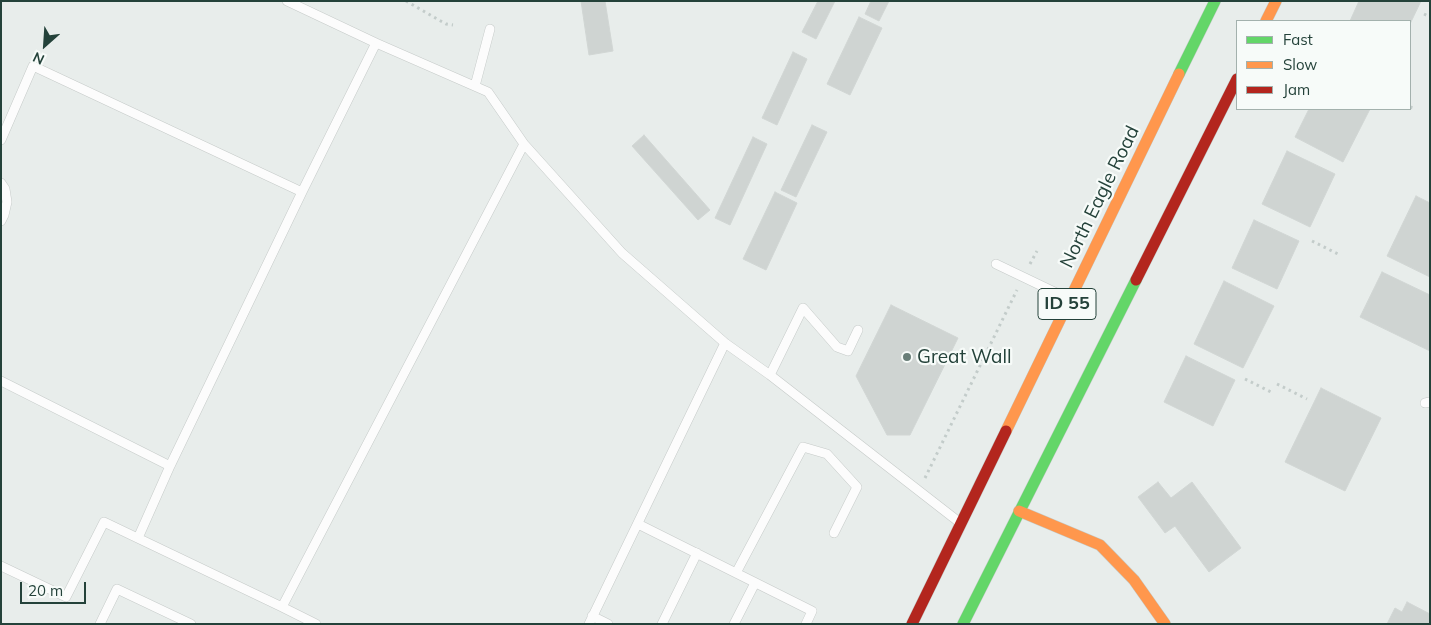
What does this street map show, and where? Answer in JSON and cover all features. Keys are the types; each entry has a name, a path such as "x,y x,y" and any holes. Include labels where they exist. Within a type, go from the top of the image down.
{"main road":[{"name":"North Eagle Road","path":"912,624 1215,1"},
{"path":"1266,20 1276,1"},
{"name":"ID 55","path":"963,624 1236,81"},
{"path":"1019,511 1100,545 1134,580 1165,624"}],"lane":[{"path":"287,1 376,43 488,92 524,144 622,252 725,343 770,375 961,524"},
{"path":"475,86 490,29"},
{"path":"138,538 170,466 376,43"},
{"path":"1,140 33,66 302,192"},
{"path":"282,607 524,144"},
{"path":"1,182 5,189 7,202 1,221"},
{"path":"996,264 1069,299"},
{"path":"770,375 803,308 837,347 848,351 858,330"},
{"path":"608,624 591,620 725,343"},
{"path":"1,381 170,466"},
{"path":"736,573 803,447 827,454 857,487 834,533"},
{"path":"1,566 66,597 104,522 316,624"},
{"path":"638,524 812,611 806,624"},
{"path":"662,624 697,553"},
{"path":"734,624 755,583"},
{"path":"100,624 117,589 191,624"}],"path":[{"path":"406,1 446,24 453,25"},
{"path":"1424,14 1430,17"},
{"path":"1312,241 1340,255"},
{"path":"1030,265 1037,251"},
{"path":"919,492 1018,290"},
{"path":"1244,379 1272,393"},
{"path":"1276,384 1307,399"}],"building":[{"path":"581,1 605,1 613,51 589,55"},
{"path":"818,1 835,1 816,39 802,32"},
{"path":"871,1 889,1 879,21 865,14"},
{"path":"1359,1 1421,1 1411,22 1411,20 1350,20"},
{"path":"859,17 882,28 850,95 827,84"},
{"path":"793,52 807,59 777,125 762,118"},
{"path":"1308,110 1369,110 1343,162 1295,137"},
{"path":"812,125 827,132 796,197 781,190"},
{"path":"644,135 710,210 698,220 632,146"},
{"path":"753,137 767,144 730,225 715,218"},
{"path":"1287,151 1335,174 1310,227 1262,204"},
{"path":"775,192 797,203 766,270 743,259"},
{"path":"1416,196 1430,203 1430,277 1387,256"},
{"path":"1254,220 1299,241 1277,289 1232,268"},
{"path":"1382,272 1430,295 1430,351 1360,317"},
{"path":"1224,281 1274,306 1243,368 1194,344"},
{"name":"Great Wall","path":"891,305 958,338 910,435 887,435 856,376"},
{"path":"1186,356 1235,380 1213,426 1164,402"},
{"path":"1321,388 1381,418 1345,491 1285,462"},
{"path":"1158,482 1171,498 1192,482 1241,548 1209,572 1175,526 1165,533 1138,497"},
{"path":"1407,602 1430,614 1430,624 1387,624 1395,608 1402,612"}],"traffic: fast":[{"path":"1179,74 1215,1"},
{"path":"963,624 1136,280"}],"traffic: slow":[{"path":"1266,20 1276,1"},
{"path":"1006,431 1179,74"},
{"path":"1019,511 1100,545 1134,580 1165,624"}],"traffic: jam":[{"path":"1136,280 1236,81"},
{"path":"912,624 1006,431"}],"place":[{"name":"Great Wall","path":"907,357"}]}
